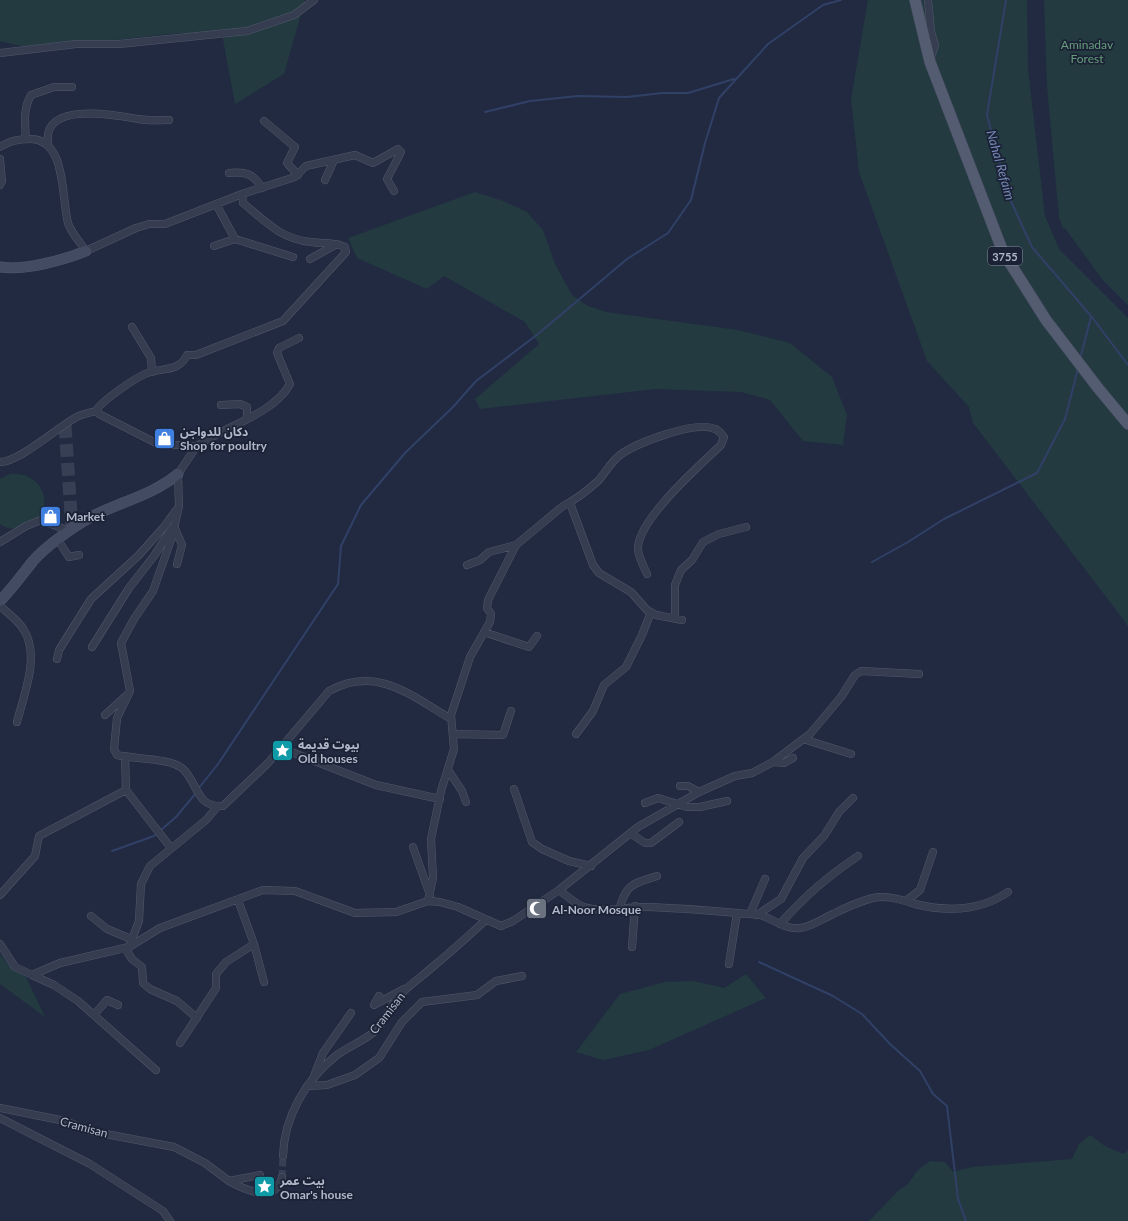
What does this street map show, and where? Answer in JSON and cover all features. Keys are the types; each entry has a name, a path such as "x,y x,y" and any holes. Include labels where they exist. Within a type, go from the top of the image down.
{"main road":[{"name":"3755","path":"915,0 930,62 1003,252 1046,320 1098,388 1128,424"}],"street":[{"path":"0,53 76,44 119,44 247,31 294,15 314,0"},
{"path":"928,0 931,32 935,45 930,62"},
{"path":"26,139 24,119 26,103 31,95 54,87 72,86"},
{"path":"86,251 73,234 68,224 60,171 48,143 47,137 52,125 73,114 89,113 119,115 139,119 169,120"},
{"path":"264,121 295,147 287,162 298,175"},
{"path":"0,147 9,142 37,138 48,143"},
{"path":"0,267 26,266 69,258 136,228 149,224 165,224 242,194 295,177 306,166 355,155 374,163 398,149 400,152 387,179 394,191"},
{"path":"0,159 2,181 0,185"},
{"path":"325,180 334,160"},
{"path":"229,174 241,172 250,174 262,188"},
{"path":"96,411 99,404 104,400 144,375 180,366 187,354 196,355 283,321 294,307 344,256 346,252 345,247 337,244 311,242 278,233 243,203 242,194"},
{"path":"216,204 235,238"},
{"path":"214,246 235,238 293,257"},
{"path":"310,259 337,244"},
{"path":"132,327 151,358 152,372"},
{"path":"0,601 16,584 34,560 69,531 92,517 162,486 178,474 196,447 223,430 261,411 284,394 290,384 276,353 279,348 299,338"},
{"path":"221,405 240,404 247,408 248,417"},
{"path":"96,411 99,414 164,446 189,445 196,447"},
{"path":"0,462 6,462 28,450 76,417 96,411"},
{"path":"429,898 433,878 431,839 454,749 451,719 470,657 490,618 491,614 488,608 488,600 516,545 552,515 597,482 619,456 645,440 680,430 708,427 716,429 724,437 721,445 672,492 641,535 638,551 647,574"},
{"path":"178,474 179,506 175,524 153,591 134,619 121,643 130,691 117,718 114,748 117,755 172,762 183,769 203,800 213,807 223,806 268,763 329,691 340,685 364,680 392,685 451,719"},
{"path":"570,503 593,566 599,573 631,592 651,612 679,619 675,585 681,570 692,560 703,542 719,534 746,527"},
{"path":"58,658 58,650 91,599 139,555 163,528 179,506"},
{"path":"0,542 26,526 41,520 69,531"},
{"path":"175,524 182,545 177,564"},
{"path":"92,647 129,588 154,556 175,524"},
{"path":"58,540 69,557 80,555"},
{"path":"467,565 480,560 489,552 516,545"},
{"path":"0,606 24,629 30,644 32,660 18,722"},
{"path":"576,734 593,711 604,685 626,667 642,635 651,612"},
{"path":"484,632 529,647 538,636"},
{"path":"32,976 60,964 127,948 160,928 263,890 295,891 355,913 396,912 429,898 458,907 501,926 513,921 558,890 591,866 638,827 699,792 735,776 752,773 772,762 810,734 841,697 855,675 861,671 919,674"},
{"path":"105,715 130,691"},
{"path":"453,734 503,735 511,711"},
{"path":"803,739 851,754"},
{"path":"281,748 376,785 440,799"},
{"path":"125,757 126,790 171,848"},
{"path":"772,762 784,763 793,758"},
{"path":"448,770 462,791 466,802"},
{"path":"680,786 688,786 699,792"},
{"path":"514,789 532,842 550,853 569,861 591,866"},
{"path":"0,895 36,856 39,836 126,790"},
{"path":"645,803 658,798 676,805 700,807 727,801"},
{"path":"753,914 781,899 803,858 824,836 839,812 853,798"},
{"path":"197,1018 177,1001 150,989 143,983 142,967 132,959 127,948 139,921 141,884 150,866 206,820 218,806"},
{"path":"630,834 644,844 651,843 679,822"},
{"path":"413,847 429,898"},
{"path":"906,901 920,890 933,852"},
{"path":"780,924 802,899 827,877 858,856"},
{"path":"620,910 624,894 636,882 657,876"},
{"path":"753,914 765,879"},
{"path":"558,890 583,906 600,910 620,910 635,906 753,914 774,920 784,926 799,929 811,926 835,913 874,898 898,898 925,906 956,910 981,906 1008,892"},
{"path":"238,900 254,944 264,982"},
{"path":"632,946 635,906"},
{"path":"729,964 737,913"},
{"path":"91,916 107,929 131,939"},
{"name":"Cramisan","path":"283,1156 287,1127 300,1095 337,1056 368,1037 376,1030 398,997 411,984 486,920"},
{"path":"0,944 15,967 54,986 78,1001 156,1070"},
{"path":"180,1043 216,988 216,974 226,962 254,944"},
{"path":"351,1013 323,1053 310,1084 327,1085 355,1075 379,1058 402,1022 422,1002 477,995 496,981 522,976"},
{"path":"379,996 374,1005 411,984"},
{"path":"94,1015 107,1000 118,1005"},
{"name":"Cramisan","path":"0,1108 59,1120 90,1131 174,1147 205,1164 229,1181 246,1190 265,1193 272,1191 278,1187 282,1177"},
{"path":"0,1118 90,1164 163,1211 170,1221"},
{"path":"229,1181 260,1175"}],"green space":[{"path":"0,0 305,0 284,74 235,104 222,34 179,33 33,49 0,41"},
{"path":"868,0 1027,0 1028,69 1045,216 1059,249 1128,318 1128,627 973,423 969,407 927,361 859,172 851,99"},
{"name":"Aminadav Forest","path":"1044,0 1128,0 1128,305 1101,278 1065,228 1063,229 1059,217 1047,87"},
{"path":"475,192 503,201 527,212 543,230 555,264 572,295 588,306 606,312 738,330 790,343 832,377 847,415 843,445 803,441 770,400 741,392 656,389 480,409 475,399 539,344 525,322 444,276 427,289 357,258 348,238"},
{"path":"10,474 22,475 39,485 43,493 44,502 42,511 36,519 26,526 16,529 0,524 0,479"},
{"path":"0,954 11,968 26,977 45,1017 0,984"},
{"path":"746,974 766,998 649,1050 603,1060 576,1052 620,994 665,982 694,981 724,988"},
{"path":"1090,1135 1105,1146 1123,1154 1128,1150 1128,1221 869,1221 898,1191 908,1184 918,1170 930,1161 945,1162 953,1172 972,1167 1072,1159 1079,1144"}],"waterway":[{"path":"198,789 218,764 338,584 341,546 361,505 405,453 453,407 476,381 538,334 627,259 668,233 691,200 705,143 719,98 768,44 823,5 841,0"},
{"name":"Nahal Refaim","path":"1006,0 987,115 1008,195 1032,247 1091,316 1128,365"},
{"path":"485,112 530,101 578,96 627,97 662,93 688,93 734,79"},
{"path":"1080,359 1091,317"},
{"path":"872,562 908,542 944,519 1037,473 1065,419 1078,369"},
{"path":"112,851 154,836 176,817 196,793"},
{"path":"759,962 833,996 862,1014 890,1044 920,1071 933,1094 947,1106 958,1199 966,1221"}],"tunnel":[{"path":"65,425 72,529"},
{"path":"282,1177 283,1156"}],"place":[{"name":"دكان للدواجن Shop for poultry","path":"164,438"},
{"name":"Market","path":"51,516"},
{"name":"بيوت قديمة Old houses","path":"283,751"},
{"name":"Al-Noor Mosque","path":"537,909"},
{"name":"بيت عمر Omar's house","path":"264,1187"}]}
